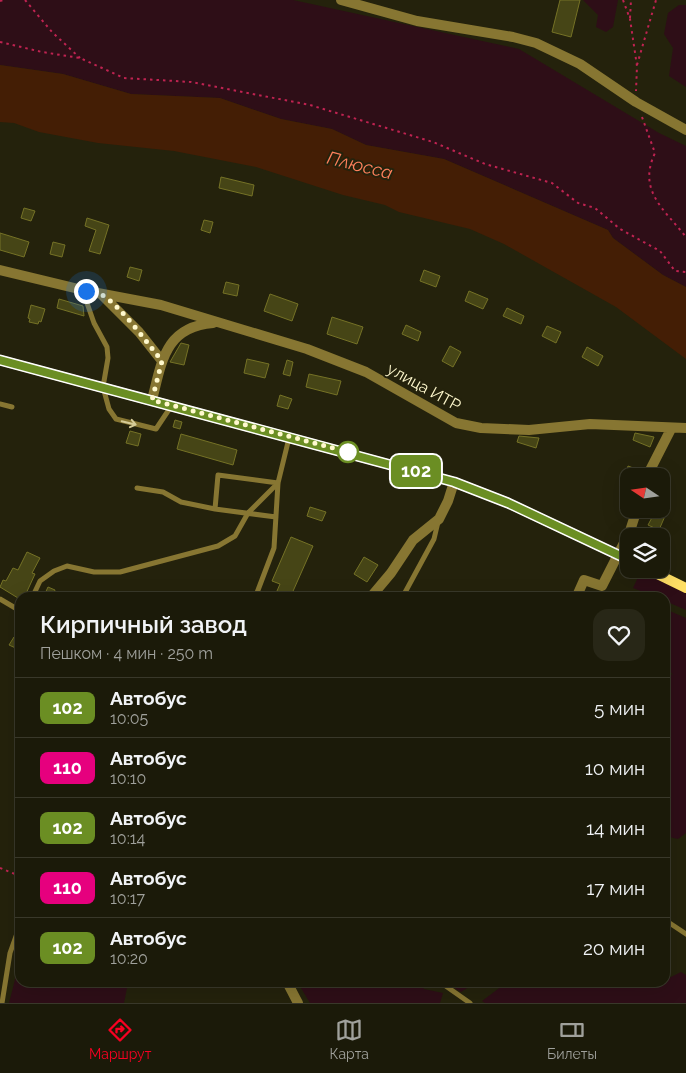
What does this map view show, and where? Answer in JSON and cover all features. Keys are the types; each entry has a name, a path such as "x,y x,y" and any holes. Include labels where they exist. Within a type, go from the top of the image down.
{"main road":[{"path":"0,360 290,436 454,482 508,503 620,555"},
{"path":"665,578 686,588"}],"street":[{"path":"341,0 417,21 513,37 536,43 580,64 636,102 686,130"},
{"name":"улица ИТР","path":"0,270 86,291 161,305 308,349 366,372 456,423 481,428 529,430 590,424 686,428"},
{"path":"101,294 139,332 161,362"},
{"name":"улица ИТР","path":"152,400 161,362 174,339 185,330 200,324 216,323"},
{"path":"651,468 671,428"},
{"path":"375,592 391,573 413,540 439,519 448,501 454,482"},
{"path":"579,592 584,580 602,586 620,562"},
{"path":"290,987 298,1003"}],"lane":[{"path":"86,291 87,303 94,323 106,347 108,358 103,387 109,409 116,419 156,429 172,405"},
{"path":"0,404 12,407"},
{"path":"257,592 274,548 278,483 290,436"},
{"path":"216,509 218,475 278,483"},
{"path":"35,592 40,581 54,571 67,566 94,572 120,572 218,546 235,536 248,513 278,483"},
{"path":"137,488 163,492 181,502 276,517"},
{"path":"405,592 434,538 439,519"},
{"path":"0,599 15,608"},
{"path":"670,923 686,934"},
{"path":"2,1003 10,953 15,939"},
{"path":"447,987 470,1003"}],"path":[{"path":"25,0 52,32 80,58"},
{"path":"623,0 630,19"},
{"path":"631,0 630,19 637,66 636,102 655,153 650,165 648,180 657,202 686,237"},
{"path":"637,66 656,0"},
{"path":"0,42 42,52 80,58 124,78 191,82 310,105 433,142 485,164 552,183 578,203 594,208 620,229 660,251 675,271 686,272"},
{"path":"0,868 15,874"}],"shaded area":[{"path":"0,0 293,0 519,49 659,133 686,146 686,287 663,275 613,238 608,230 444,159 366,145 332,129 281,119 220,98 131,94 63,74 0,65"},
{"path":"583,0 618,0 613,27 606,32 596,27 598,15"},
{"path":"679,5 686,5 686,87 669,76 673,48 664,34 668,13"},
{"path":"638,578 656,578 686,592 686,610 670,603 670,592 643,592 633,588"},
{"path":"670,611 686,618 686,833 678,839 670,837 670,674 673,675 670,671"},
{"path":"681,972 686,975 686,1003 485,1003 482,1001 501,987 670,987 670,978"},
{"path":"15,980 15,987 127,987 124,1003 9,1003"},
{"path":"300,987 423,987 424,989 443,993 440,1003 310,1003"},
{"path":"453,987 469,987 461,992"}],"water":[{"name":"Плюсса","path":"0,65 63,74 131,94 220,98 281,119 332,129 366,145 444,159 608,230 613,238 663,275 686,287 686,359 616,307 504,244 470,229 399,212 385,205 343,195 256,167 174,151 98,143 39,132 14,123 0,122"}],"building":[{"path":"560,0 580,0 571,37 552,32"},
{"path":"221,177 254,185 252,196 219,188"},
{"path":"24,208 35,211 31,221 21,218"},
{"path":"87,218 109,225 100,254 89,251 96,230 85,226"},
{"path":"204,220 213,222 210,233 201,230"},
{"path":"0,233 29,242 24,257 0,250"},
{"path":"53,242 65,245 62,257 50,254"},
{"path":"130,267 142,270 139,281 127,277"},
{"path":"424,270 440,276 436,287 420,281"},
{"path":"226,282 239,285 237,296 223,293"},
{"path":"469,291 488,299 483,309 465,301"},
{"path":"270,294 298,304 292,321 264,311"},
{"path":"59,299 83,306 84,316 57,308"},
{"path":"31,305 45,309 41,322 39,321 38,324 29,322"},
{"path":"507,308 524,316 521,324 503,316"},
{"path":"332,317 363,327 357,344 327,334"},
{"path":"406,325 421,332 418,341 402,334"},
{"path":"547,326 561,332 556,343 542,336"},
{"path":"181,343 189,345 184,365 170,362"},
{"path":"450,346 461,352 453,367 442,361"},
{"path":"587,347 603,356 598,366 582,357"},
{"path":"247,359 269,364 265,378 244,373"},
{"path":"287,360 293,362 290,376 283,374"},
{"path":"309,374 341,381 337,395 306,387"},
{"path":"280,395 292,399 288,409 277,406"},
{"path":"175,420 182,422 180,429 173,427"},
{"path":"130,431 141,434 138,446 126,443"},
{"path":"635,433 654,437 650,447 633,440"},
{"path":"181,434 237,450 233,465 177,449"},
{"path":"519,436 539,438 536,448 517,442"},
{"path":"310,507 326,512 322,521 307,516"},
{"path":"652,518 664,518 660,528 648,525"},
{"path":"291,537 313,546 293,592 277,592 280,584 272,581"},
{"path":"27,552 40,558 32,573 35,574 27,592 15,592 15,596 0,587 3,580 6,581 13,568 18,570"},
{"path":"364,557 378,565 367,582 354,574"},
{"path":"48,587 55,590 54,592 46,592"},
{"path":"14,637 15,638 15,648 9,645"}],"bus line":[{"name":"102","path":"0,360 290,436 454,482 508,503 620,556"}],"route":[{"path":"86,291 101,294 112,304 139,332 162,361 152,400 348,452"}]}
